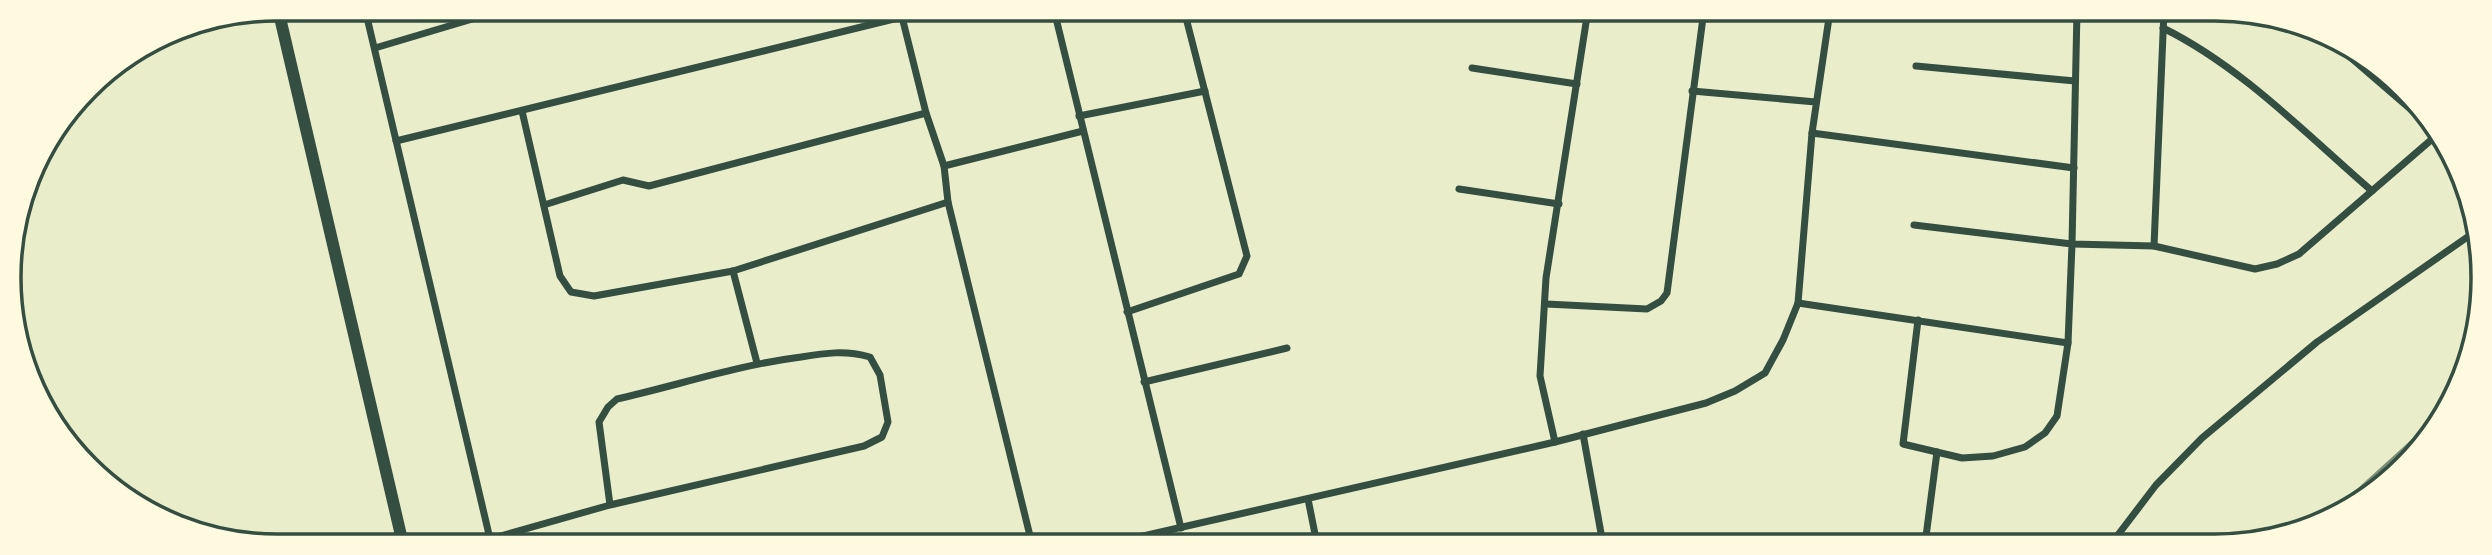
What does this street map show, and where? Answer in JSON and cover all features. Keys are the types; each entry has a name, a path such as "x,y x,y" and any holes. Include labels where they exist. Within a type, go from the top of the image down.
{"main road":[{"path":"281,21 401,534"}],"street":[{"path":"368,21 489,534"},
{"path":"374,48 465,21"},
{"path":"396,141 870,21"},
{"path":"903,21 926,113 944,166 948,202 1030,534"},
{"path":"1057,21 1181,528"},
{"path":"1127,312 1239,274 1247,256 1187,21"},
{"path":"1555,442 1540,376 1546,278 1586,21"},
{"path":"1546,304 1647,309 1661,301 1667,293 1702,21"},
{"path":"1154,534 1555,442 1706,403 1735,391 1765,373 1783,340 1798,303 1812,133 1828,21"},
{"path":"1918,320 1903,444 1962,458 1993,456 2025,447 2045,433 2057,416 2068,343 2077,21"},
{"path":"2154,246 2163,21"},
{"path":"2163,28 2194,44 2233,71 2372,191"},
{"path":"1916,66 2075,81"},
{"path":"1472,68 1577,84"},
{"path":"2364,69 2399,99"},
{"path":"1692,90 1816,102"},
{"path":"1079,116 1205,91"},
{"path":"522,111 560,276 572,292 594,296 733,271 948,202"},
{"path":"544,205 623,180 649,186 926,113"},
{"path":"944,166 1083,131"},
{"path":"1812,133 2074,168"},
{"path":"1914,225 2072,244 2154,246 2255,269 2277,264 2299,254 2430,138"},
{"path":"1459,188 1559,204"},
{"path":"2119,534 2156,485 2203,438 2317,342 2468,237"},
{"path":"733,271 757,363"},
{"path":"1798,303 2068,343"},
{"path":"1144,382 1287,348"},
{"path":"517,534 610,505 864,446 882,437 888,422 880,374 870,357 853,352 839,352 757,363 617,399 608,407 599,422 610,505"},
{"path":"1583,434 1601,534"},
{"path":"1926,534 1937,452"},
{"path":"1308,499 1315,534"}],"railway":[{"path":"2362,487 2408,446"}]}
